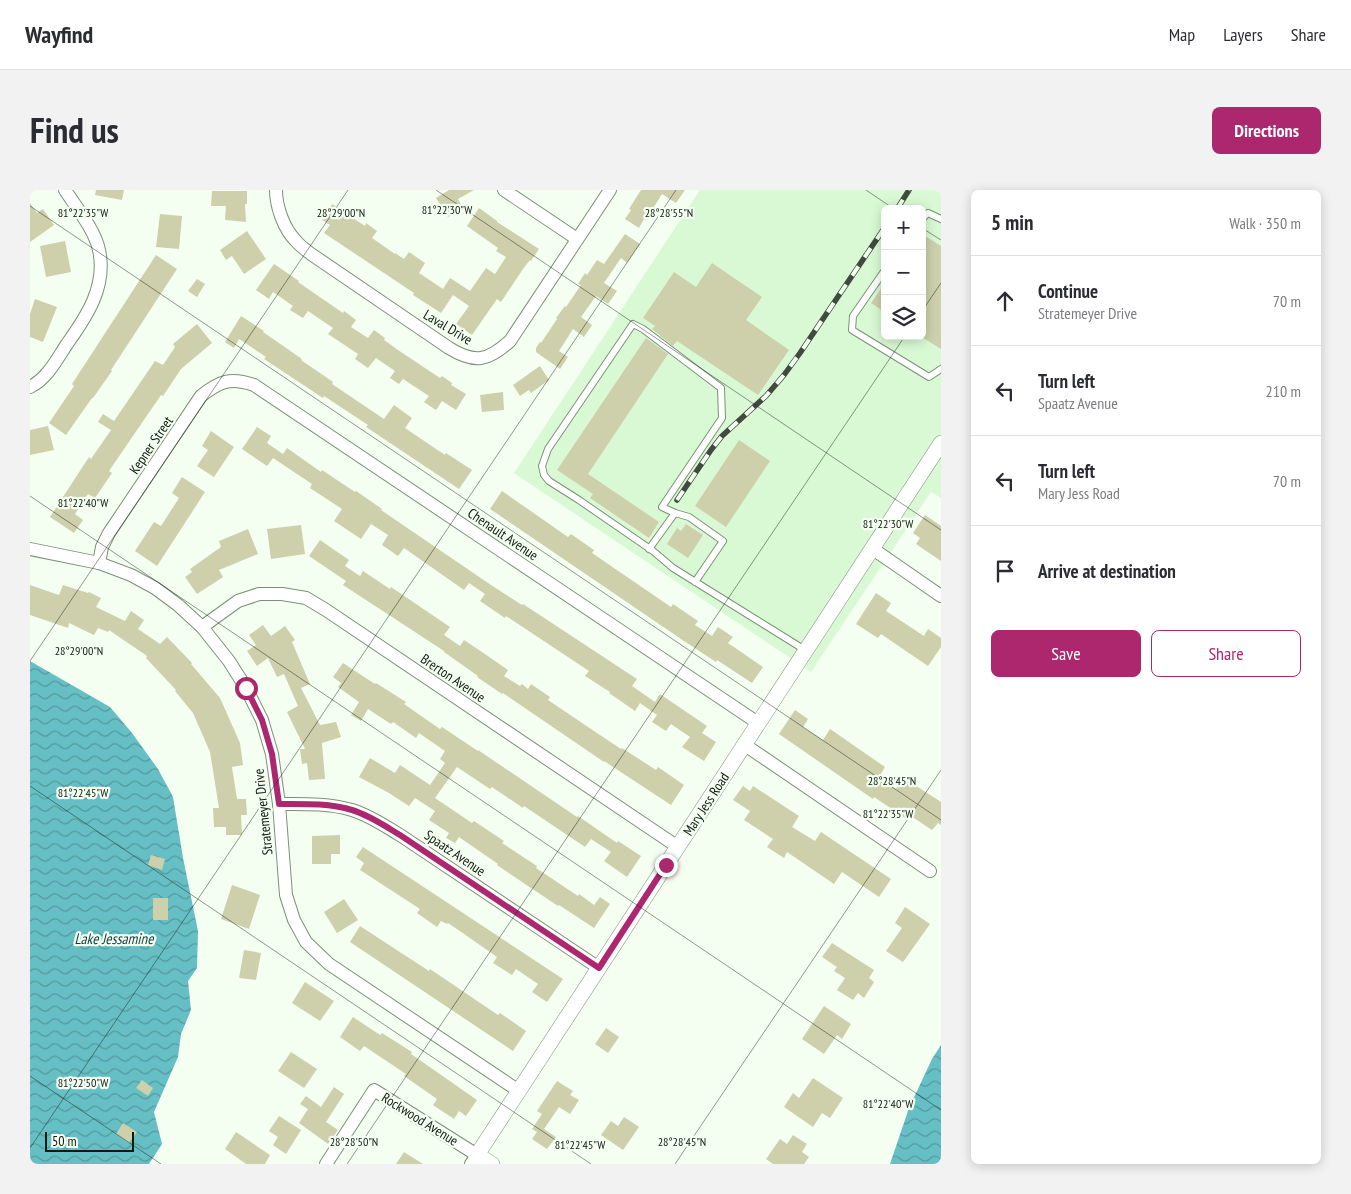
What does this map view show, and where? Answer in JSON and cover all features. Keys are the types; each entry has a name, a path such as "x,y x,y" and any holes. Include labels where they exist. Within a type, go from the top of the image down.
{"street":[{"path":"30,387 37,384 47,374 92,306 98,289 101,270 99,249 90,229 65,190"},
{"name":"Laval Drive","path":"276,190 280,211 286,227 295,240 311,254 449,348 462,356 474,358 497,353 510,341 610,190"},
{"path":"504,190 577,240"},
{"name":"Kepner Street","path":"98,563 102,547 110,533 201,396 226,381"},
{"name":"Chenault Avenue","path":"226,381 242,381 254,386 758,723"},
{"name":"Mary Jess Road","path":"474,1159 941,443"},
{"name":"Stratemeyer Drive","path":"30,549 98,563 131,575 155,588 178,605 202,627 229,661 246,688 262,720 272,754 279,804 286,895 294,920 306,942 329,964 519,1091"},
{"path":"873,550 941,596"},
{"name":"Brerton Avenue","path":"202,627 238,601 259,594 282,594 306,598 678,847"},
{"path":"745,745 930,871"},
{"name":"Spaatz Avenue","path":"279,804 324,804 353,810 378,822 599,968"},
{"name":"Rockwood Avenue","path":"326,1164 374,1090 474,1159 492,1164"}],"lane":[{"path":"926,215 928,213 941,219"},
{"path":"881,276 853,316 852,330 929,377 941,369"},
{"path":"695,582 724,541 689,518 662,506 722,418 721,388 643,329 633,324 548,449 542,466 544,475 549,481 649,549 673,568 695,582 806,650"},
{"path":"649,549 675,513"}],"shaded area":[{"path":"700,190 941,190 941,498 931,492 811,672 514,473"}],"water":[{"name":"Lake Jessamine","path":"30,661 110,707 158,769 173,797 198,931 197,968 188,981 191,1010 181,1034 178,1057 154,1112 162,1144 149,1164 30,1164"},
{"path":"941,1045 941,1164 890,1164 909,1108 932,1059"}],"building":[{"path":"96,190 124,190 122,200 95,195"},
{"path":"449,190 474,190 458,199 463,208 448,217 436,198"},
{"path":"641,190 685,190 676,203 662,194 639,228 625,219"},
{"path":"212,191 247,191 247,204 245,204 246,222 225,220 226,206 211,206"},
{"path":"30,203 37,213 43,209 54,225 30,242"},
{"path":"332,204 365,226 366,223 377,231 372,238 395,254 404,259 409,252 425,263 419,273 443,289 450,278 470,291 486,268 495,274 506,257 496,251 498,248 467,226 479,208 539,249 501,302 497,299 472,335 456,324 469,306 453,295 441,313 324,233 330,225 322,220"},
{"path":"160,214 182,216 179,249 156,247"},
{"path":"247,231 266,259 244,274 232,256 226,260 220,250"},
{"path":"625,234 640,244 627,263 621,258 604,283 617,291 608,304 596,296 581,317 592,325 584,337 573,329 559,351 568,357 560,369 536,352 536,348 581,285 578,284 585,273 587,275 597,260 604,264"},
{"path":"926,237 941,246 941,349 926,340"},
{"path":"65,241 71,272 46,277 40,246"},
{"path":"156,255 177,269 112,371 66,435 49,423 74,386 72,384"},
{"path":"712,263 762,297 746,320 789,350 758,395 677,341 673,346 652,329 655,326 643,318 674,272 696,287"},
{"path":"274,264 343,313 344,311 356,320 351,327 368,338 374,330 398,350 440,378 442,376 452,383 451,385 466,394 456,410 442,401 436,410 424,402 429,396 403,379 399,384 390,378 395,371 376,358 368,368 355,359 358,354 328,334 333,328 308,311 303,318 290,310 293,306 273,292 269,299 256,290"},
{"path":"197,279 205,284 197,297 188,291"},
{"path":"881,289 881,309 871,303"},
{"path":"35,299 57,307 43,342 30,337 30,314"},
{"path":"241,316 333,382 332,384 384,419 394,405 412,418 405,428 445,455 446,453 472,470 459,489 366,427 368,425 264,359 266,357 239,339 234,348 225,342"},
{"path":"197,324 212,343 181,369 163,396 161,395 109,471 112,473 95,498 88,494 75,514 83,520 74,533 50,517 89,457 91,459 111,430 98,422 103,414 114,421 155,361 163,365 175,347 173,344"},
{"path":"646,338 668,354 588,474 659,522 649,538 590,498 593,494 557,470"},
{"path":"540,366 549,380 531,393 529,390 520,396 513,385"},
{"path":"503,392 504,410 482,412 480,395"},
{"path":"48,426 54,450 30,455 30,430"},
{"path":"257,427 271,436 267,443 283,454 287,448 321,472 322,470 356,491 491,585 637,679 632,686 655,702 660,694 707,726 702,733 716,742 704,761 682,747 690,737 671,724 666,731 652,722 657,715 640,703 635,711 609,693 585,676 589,671 480,601 485,594 469,583 464,590 404,548 398,556 382,545 388,535 371,524 361,539 334,521 342,509 310,488 312,484 273,458 267,466 242,449"},
{"path":"211,431 234,447 214,477 197,466 208,450 202,446"},
{"path":"739,440 770,461 726,527 695,506"},
{"path":"182,477 205,492 157,566 135,551 154,522 161,526 179,498 172,493"},
{"path":"502,491 568,537 571,534 594,550 592,553 671,607 673,604 698,621 695,625 712,636 718,627 733,637 728,643 763,667 752,683 684,641 490,509"},
{"path":"925,515 941,526 941,561 916,544 920,538 913,533"},
{"path":"686,524 703,535 688,558 667,544 677,528 681,531"},
{"path":"301,525 305,554 271,559 267,529"},
{"path":"248,529 258,554 219,570 223,577 197,594 185,577 192,572 190,569 221,547 219,541"},
{"path":"320,540 349,560 345,566 360,576 363,571 390,589 391,587 450,627 444,635 460,646 464,640 482,652 508,670 504,676 520,686 522,684 528,689 531,684 550,697 548,700 621,749 656,770 658,767 684,785 671,805 502,694 444,651 343,585 346,581 309,556"},
{"path":"30,585 59,595 63,585 89,592 101,598 96,607 125,621 131,611 144,620 138,629 160,644 167,637 192,663 220,698 240,743 243,765 232,767 237,799 246,799 247,815 241,815 242,835 226,835 226,827 214,827 213,808 219,808 210,752 193,713 176,690 146,658 147,656 109,630 108,632 98,628 94,635 69,623 68,628 30,615"},
{"path":"876,593 891,603 886,611 924,636 928,629 941,638 941,647 928,666 881,634 878,638 856,624"},
{"path":"263,625 271,636 285,626 295,640 292,642 310,684 301,688 320,725 336,722 341,737 322,743 325,779 309,780 307,763 302,764 300,749 305,749 287,712 298,706 284,674 277,677 268,658 257,666 247,651 256,645 249,635"},
{"path":"343,663 406,702 404,704 440,729 442,727 617,843 618,841 641,856 627,877 604,861 611,852 591,839 585,847 524,806 523,808 492,787 490,789 457,767 435,798 472,823 474,821 504,841 502,843 578,896 579,894 594,905 600,897 610,904 594,928 525,884 459,837 455,843 446,838 449,833 429,820 435,811 415,798 409,806 359,777 370,758 395,773 400,765 430,785 445,763 440,759 445,751 419,733 416,738 393,722 391,724 368,709 361,721 351,715 359,702 338,687 341,683 333,677"},
{"path":"795,710 808,719 803,727 823,740 830,729 885,767 879,777 896,789 904,778 941,802 941,825 938,823 932,830 911,816 908,820 874,797 873,799 779,734"},
{"path":"743,786 750,791 753,786 799,816 792,827 815,841 821,832 891,879 879,897 842,872 834,884 787,852 784,858 767,847 773,839 744,820 750,811 733,800"},
{"path":"340,835 340,854 331,854 331,864 312,864 312,836"},
{"path":"363,847 563,979 547,1002 532,992 538,984 516,969 512,975 493,963 497,957 467,936 448,923 441,921 437,927 417,913 420,909 360,870 364,863 356,857"},
{"path":"151,855 165,859 162,870 148,865"},
{"path":"232,885 260,895 249,929 221,919"},
{"path":"153,898 168,898 168,920 153,920"},
{"path":"344,899 358,920 337,933 324,912"},
{"path":"905,907 930,924 903,962 886,951 902,928 895,923"},
{"path":"360,926 526,1031 513,1051 350,942"},
{"path":"832,943 874,970 869,978 874,982 864,998 858,993 853,1000 837,990 845,978 834,971 837,967 822,957"},
{"path":"244,950 261,953 256,980 239,978"},
{"path":"305,982 334,1001 320,1021 292,1003"},
{"path":"824,1006 851,1024 842,1039 837,1035 824,1054 802,1039"},
{"path":"353,1017 380,1035 382,1033 412,1052 411,1054 477,1100 466,1116 459,1111 454,1119 433,1105 437,1099 404,1076 406,1074 364,1046 360,1051 340,1037"},
{"path":"606,1028 619,1037 608,1053 595,1044"},
{"path":"291,1052 317,1069 304,1088 278,1071"},
{"path":"813,1078 843,1098 830,1118 822,1113 813,1127 784,1107 793,1093 799,1098"},
{"path":"142,1080 153,1088 148,1096 136,1088"},
{"path":"557,1081 573,1091 570,1095 579,1100 570,1114 559,1107 544,1129 556,1137 547,1149 532,1139 537,1132 532,1129 542,1114 537,1111"},
{"path":"334,1087 344,1094 326,1122 338,1130 328,1144 299,1123 308,1109 300,1104 306,1096 321,1107"},
{"path":"279,1116 301,1130 286,1154 273,1145 278,1137 269,1131"},
{"path":"624,1117 639,1127 623,1150 601,1135 611,1121 618,1126"},
{"path":"123,1123 137,1132 129,1143 116,1134"},
{"path":"236,1132 270,1155 265,1164 246,1164 225,1149"},
{"path":"793,1135 807,1144 802,1152 809,1157 804,1164 773,1164 766,1159 780,1139 787,1144"},
{"path":"404,1152 423,1164 396,1164"}],"railway":[{"path":"900,205 909,190"},
{"path":"677,500 722,436 766,396 784,375 881,233"}],"route":[{"path":"246,688 262,720 272,754 279,804 324,804 353,810 378,822 599,968 666,865"}]}
